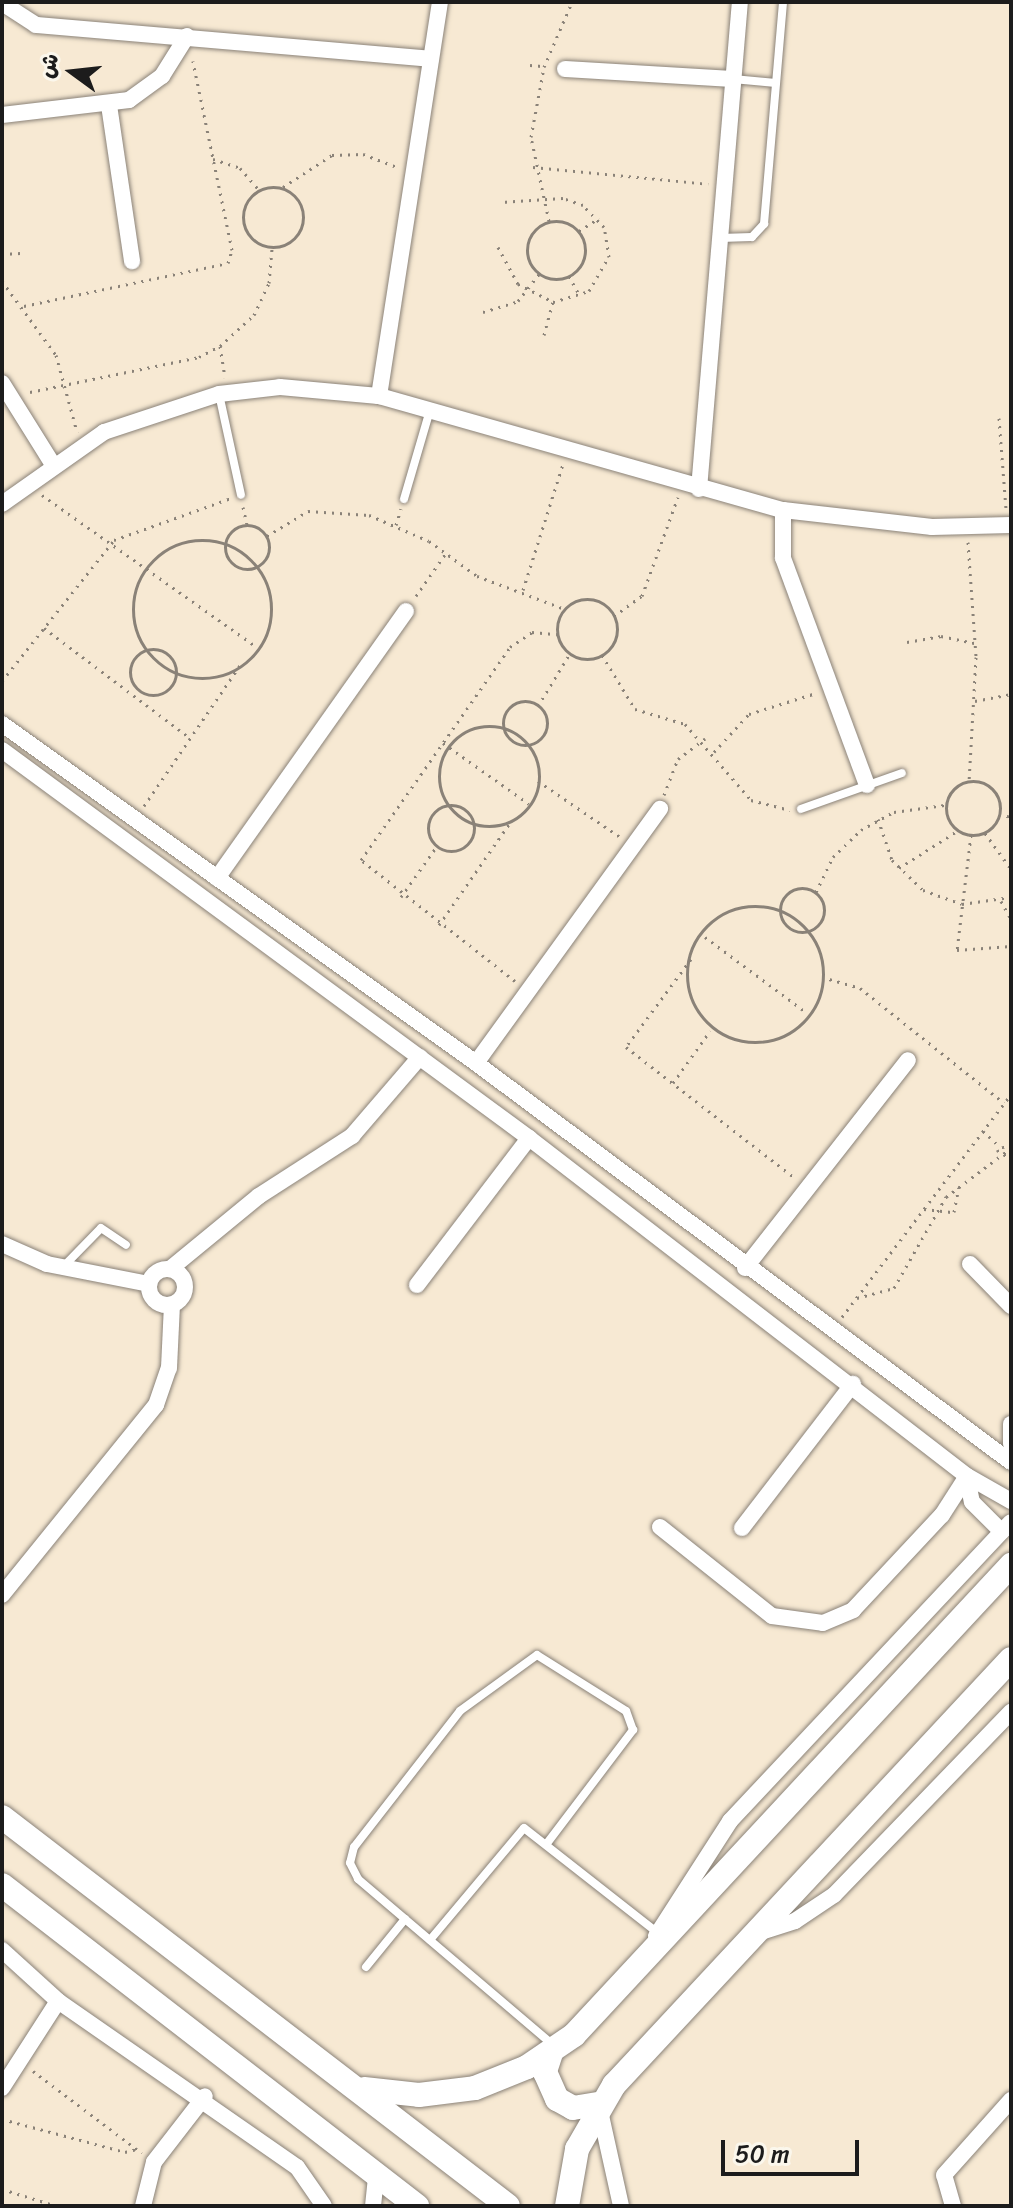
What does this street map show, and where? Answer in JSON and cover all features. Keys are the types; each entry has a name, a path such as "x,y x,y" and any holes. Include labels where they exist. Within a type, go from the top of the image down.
{"main road":[{"path":"364,2089 447,2093 502,2079 554,2051 635,1970 1011,1565"},
{"path":"567,2206 577,2149 599,2104 750,1935 1011,1659"},
{"path":"2,1817 364,2089 508,2206"},
{"path":"2,1885 417,2206"},
{"path":"554,2051 545,2072 557,2099 581,2109 599,2104"}],"street":[{"path":"379,396 440,2"},
{"path":"690,486 720,238 740,2"},
{"path":"2,3 36,25 431,59"},
{"path":"2,115 109,105 148,90 187,36"},
{"path":"565,69 733,79"},
{"path":"109,105 132,261"},
{"path":"2,504 52,463 80,446 160,409 223,393 280,387 379,396 783,510 966,526 1009,525"},
{"path":"6,389 52,463"},
{"path":"783,510 783,558 867,785"},
{"path":"217,878 406,611"},
{"path":"2,724 476,1063 830,1333 1011,1462"},
{"path":"2,750 529,1138 853,1384 967,1476 1011,1501"},
{"path":"476,1063 660,809"},
{"path":"2,1244 63,1268 149,1284 208,1244 259,1196 352,1136 420,1057"},
{"path":"745,1268 908,1060"},
{"path":"417,1285 529,1138"},
{"path":"2,1595 156,1405 169,1368 172,1305 185,1290 208,1244"},
{"path":"970,1264 1011,1306"},
{"path":"170,1269 185,1290"},
{"path":"149,1284 153,1298 172,1305"},
{"path":"742,1528 853,1384"},
{"path":"1011,1424 1011,1444"},
{"path":"635,1970 730,1821 1006,1527 972,1502 967,1476"},
{"path":"660,1527 772,1616 823,1623 853,1610 942,1515 967,1476"},
{"path":"750,1935 779,1930 834,1895 1011,1712"},
{"path":"2,1950 58,2001 205,2096 297,2167 324,2206"},
{"path":"2,2088 17,2059 58,2001"},
{"path":"143,2206 154,2162 205,2096"},
{"path":"953,2206 944,2175 1011,2100"},
{"path":"599,2104 621,2206"},
{"path":"373,2206 376,2175"}],"lane":[{"path":"720,238 752,237 764,224 783,2"},
{"path":"733,79 776,83"},
{"path":"223,393 241,495"},
{"path":"404,499 430,409"},
{"path":"801,809 902,773"},
{"path":"63,1268 101,1228 126,1245"},
{"path":"548,1842 633,1730 626,1711 537,1655 460,1711 354,1847 352,1872 554,2051"},
{"path":"430,1940 517,1830 548,1842 658,1933"},
{"path":"366,1967 405,1919"}],"path":[{"path":"549,221 533,167 538,89 572,2"},
{"path":"24,306 224,267 232,250 187,36"},
{"path":"282,188 300,203 304,218 294,239 272,247 256,243 243,223 247,200 259,190 282,188 318,160 348,153 390,162 413,179"},
{"path":"213,159 240,168 259,190"},
{"path":"533,167 725,186"},
{"path":"498,247 527,292 553,302 580,296 596,284 609,257 599,218 573,200 501,202"},
{"path":"579,231 599,218"},
{"path":"549,221 579,231"},
{"path":"539,274 527,244 549,221"},
{"path":"569,276 585,253 579,231"},
{"path":"6,389 68,384 220,346 254,315 269,283 272,247"},
{"path":"2,254 21,253"},
{"path":"539,274 569,276"},
{"path":"483,312 527,292 539,274"},
{"path":"569,276 580,296"},
{"path":"2,281 24,306 68,384 80,446"},
{"path":"544,335 553,302"},
{"path":"220,346 223,393"},
{"path":"999,418 1009,525"},
{"path":"523,590 567,450"},
{"path":"26,484 255,646"},
{"path":"614,616 642,596 690,486"},
{"path":"2,681 111,543 241,495 247,524 267,536"},
{"path":"267,536 308,511 339,508 396,525 446,553 477,576 523,590 565,609"},
{"path":"225,541 247,524"},
{"path":"810,930 824,913 816,892 833,857 878,819 946,805 969,782 975,701 975,643 966,526"},
{"path":"259,566 269,549 267,536"},
{"path":"135,819 255,646 270,608 259,566 225,541 194,539 150,571 133,613 143,651 176,675 214,676 248,654"},
{"path":"225,541 234,565 259,566"},
{"path":"406,611 446,553"},
{"path":"557,634 565,609 587,599 614,616"},
{"path":"602,655 615,638 614,616"},
{"path":"44,628 190,738"},
{"path":"557,634 570,654"},
{"path":"528,991 401,897 361,860 520,638 557,634"},
{"path":"907,642 941,636 975,643"},
{"path":"143,651 169,655 176,675"},
{"path":"143,651 131,666 137,688 159,694 176,675"},
{"path":"570,654 602,655"},
{"path":"538,706 570,654"},
{"path":"602,655 635,709 685,724 705,739 751,800 801,809"},
{"path":"714,752 749,714 831,688"},
{"path":"975,701 1011,694"},
{"path":"503,726 514,704 538,706"},
{"path":"530,745 547,724 538,706"},
{"path":"503,726 512,741 530,745"},
{"path":"439,925 511,821 529,804 538,781 530,745 503,726 467,732 448,747 438,780 447,806 474,826 511,821"},
{"path":"660,809 678,759 705,739"},
{"path":"443,743 529,804"},
{"path":"538,781 633,846"},
{"path":"969,782 990,787 999,814"},
{"path":"946,805 957,831"},
{"path":"401,897 437,846 430,819 447,806 465,810 474,826"},
{"path":"999,814 1011,817"},
{"path":"899,868 957,831 971,835 984,833 999,814"},
{"path":"878,819 899,868 923,890 962,904 1011,897"},
{"path":"437,846 463,849 474,826"},
{"path":"984,833 1011,869"},
{"path":"971,835 957,950 1011,946"},
{"path":"781,907 794,889 816,892"},
{"path":"1001,900 1011,919"},
{"path":"693,957 686,989 710,1030 756,1043 786,1032 807,1013 821,977 810,930 781,907 751,904 705,937 693,957 626,1042 673,1083 808,1188"},
{"path":"781,907 789,927 810,930"},
{"path":"705,937 807,1013"},
{"path":"821,977 860,988 1004,1103"},
{"path":"673,1083 710,1030"},
{"path":"830,1333 1011,1094"},
{"path":"983,1131 998,1145 999,1158"},
{"path":"998,1145 1011,1145"},
{"path":"857,1298 883,1295 903,1278 933,1213 958,1186 999,1158 1011,1145"},
{"path":"999,1158 1011,1159"},
{"path":"924,1209 933,1213 954,1212 958,1186"},
{"path":"17,2059 154,2162"},
{"path":"2,2119 125,2152 137,2149"},
{"path":"2,2189 57,2206"}]}
